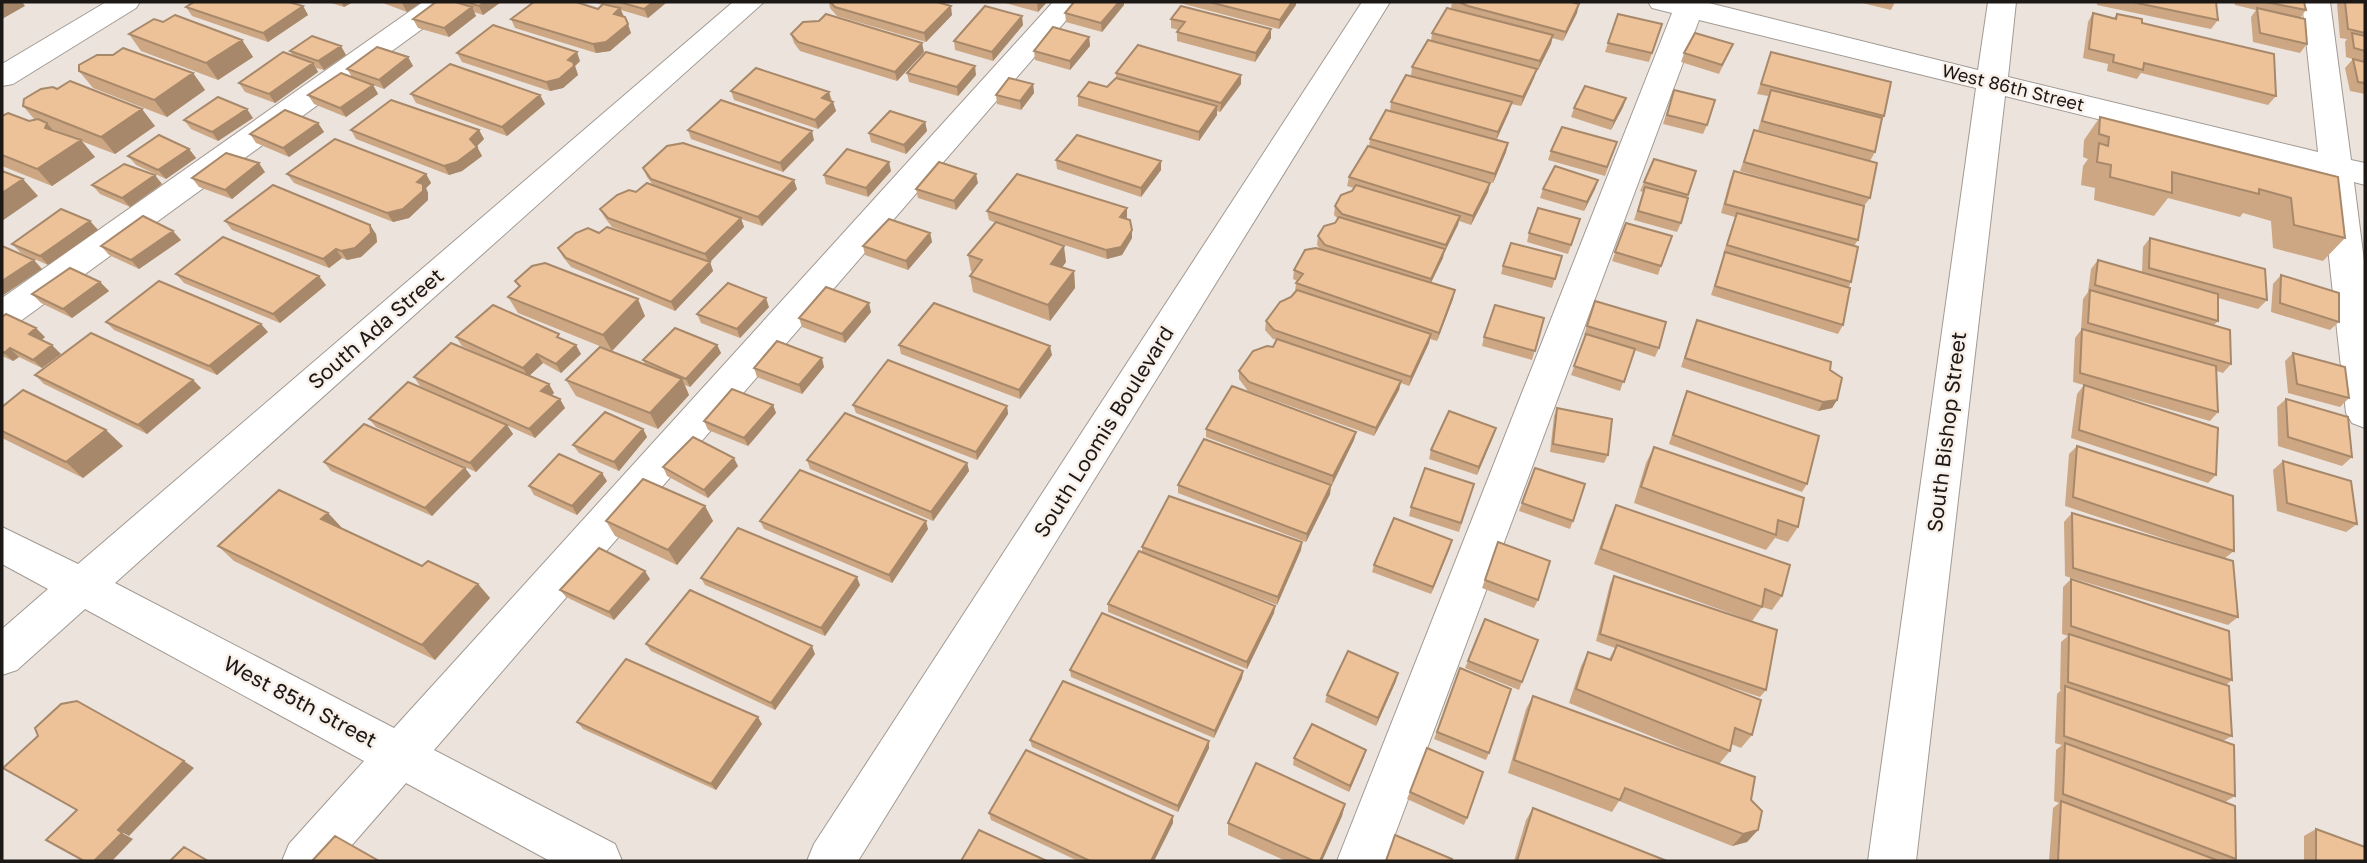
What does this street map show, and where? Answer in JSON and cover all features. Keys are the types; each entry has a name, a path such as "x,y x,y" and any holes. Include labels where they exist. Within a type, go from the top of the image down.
{"street":[{"path":"2,77 126,2"},
{"path":"2,316 441,2"},
{"name":"South Ada Street","path":"2,656 750,2"},
{"path":"306,861 1068,2"},
{"name":"South Loomis Boulevard","path":"831,861 1376,2"},
{"name":"South Bishop Street","path":"1892,861 2002,2"},
{"path":"2316,2 2350,171 2365,412"},
{"path":"1361,861 1680,4"},
{"name":"West 86th Street","path":"1680,4 2350,171"},
{"name":"West 85th Street","path":"2,544 598,861"}],"building":[{"path":"194,2 289,2 303,6 263,33 186,7"},
{"path":"436,2 455,2 472,7 444,28 413,19"},
{"path":"466,2 484,2 479,6"},
{"path":"534,2 576,2 598,9 603,4 620,8 614,14 625,17 628,24 606,42 593,44 511,19"},
{"path":"619,2 653,2 644,9"},
{"path":"830,2 937,2 951,6 924,33 835,7"},
{"path":"1074,2 1119,2 1101,23 1065,13"},
{"path":"1209,2 1292,2 1280,20"},
{"path":"1459,2 1571,2 1579,4 1566,32"},
{"path":"2132,2 2216,2 2218,20"},
{"path":"2266,2 2304,2 2306,10"},
{"path":"2345,2 2365,2 2365,33 2348,29"},
{"path":"985,6 1022,16 992,52 954,41"},
{"path":"1181,6 1271,29 1256,53 1177,32 1185,22 1171,19"},
{"path":"1447,8 1553,35 1540,61 1432,33"},
{"path":"2257,8 2305,19 2307,44 2260,33"},
{"path":"2093,13 2116,19 2117,14 2142,19 2142,23 2274,54 2276,96 2144,63 2143,70 2113,62 2114,55 2089,49"},
{"path":"826,14 922,43 895,72 798,42 791,34 803,22 819,21"},
{"path":"1618,14 1662,24 1652,53 1608,43"},
{"path":"175,15 242,40 206,63 129,34 154,19 163,22"},
{"path":"493,25 577,52 568,60 573,62 574,66 559,79 546,82 457,53"},
{"path":"1053,27 1089,37 1070,61 1034,51"},
{"path":"1695,33 1733,44 1722,65 1684,53"},
{"path":"2352,33 2365,36 2365,51 2354,48"},
{"path":"312,36 341,46 318,61 290,51"},
{"path":"1428,40 1537,69 1523,97 1412,67"},
{"path":"1138,45 1241,75 1221,103 1116,73"},
{"path":"377,47 408,57 379,80 347,69"},
{"path":"123,48 193,73 154,100 79,71 79,65 97,55 113,55"},
{"path":"283,52 313,63 269,94 239,83"},
{"path":"926,52 975,66 957,87 907,73"},
{"path":"1771,52 1891,82 1884,116 1761,84"},
{"path":"2353,59 2365,62 2365,83 2358,82"},
{"path":"450,64 540,95 502,127 411,94"},
{"path":"756,68 829,92 822,98 833,102 815,120 731,91"},
{"path":"341,73 373,85 340,108 308,95"},
{"path":"1406,75 1512,102 1498,132 1391,102"},
{"path":"1009,78 1033,84 1020,101 996,95"},
{"path":"1116,78 1217,106 1199,132 1078,96 1089,82 1107,87"},
{"path":"70,81 142,109 101,137 23,106 24,99 41,89 57,89"},
{"path":"1585,86 1626,98 1614,121 1574,108"},
{"path":"1674,90 1715,100 1707,125 1667,115"},
{"path":"1771,90 1882,118 1875,152 1762,121"},
{"path":"218,97 247,109 212,132 184,120"},
{"path":"391,100 479,130 470,139 477,147 457,162 444,166 351,130"},
{"path":"721,100 812,131 780,163 688,130"},
{"path":"285,110 318,123 283,148 250,134"},
{"path":"1386,110 1508,143 1495,174 1370,139"},
{"path":"890,111 925,122 904,145 869,133"},
{"path":"8,113 29,121 38,119 47,123 45,128 81,140 37,169 2,155 2,116"},
{"path":"2100,117 2338,177 2345,238 2294,225 2291,198 2259,189 2259,194 2172,172 2172,193 2110,177 2111,165 2097,162 2099,143 2108,146 2109,137 2099,134"},
{"path":"1562,127 1617,142 1607,167 1551,151"},
{"path":"1754,130 1877,163 1870,198 1744,162"},
{"path":"159,135 189,149 158,170 128,156"},
{"path":"1077,135 1161,161 1141,188 1056,160"},
{"path":"335,139 426,174 417,182 423,184 423,191 403,209 387,213 287,174"},
{"path":"683,143 794,180 758,217 651,179 643,168 667,146"},
{"path":"1368,146 1490,183 1473,216 1349,177"},
{"path":"847,149 889,162 866,188 824,175"},
{"path":"226,153 259,163 225,190 192,178"},
{"path":"1654,159 1696,171 1688,195 1644,182"},
{"path":"939,162 976,174 954,201 916,189"},
{"path":"124,164 155,175 122,198 92,185"},
{"path":"1555,166 1598,180 1587,202 1543,189"},
{"path":"2,171 23,179 2,193"},
{"path":"1734,171 1864,206 1858,240 1725,204"},
{"path":"1017,174 1127,208 1120,217 1130,220 1132,230 1121,247 1106,250 987,211"},
{"path":"647,183 741,218 705,254 608,218 600,209 617,195 629,190 636,192"},
{"path":"273,185 370,225 371,233 355,248 341,251 336,249 323,259 225,221"},
{"path":"1356,185 1460,216 1446,245 1342,214 1335,206 1341,195 1352,191"},
{"path":"1645,187 1688,198 1681,223 1638,211"},
{"path":"1538,208 1580,219 1571,245 1529,233"},
{"path":"61,209 90,221 40,256 12,244"},
{"path":"1737,213 1858,247 1851,282 1727,245"},
{"path":"143,216 173,231 131,260 101,246"},
{"path":"1339,217 1445,249 1431,279 1325,245 1318,236 1324,226 1335,223"},
{"path":"889,219 930,233 906,261 863,246"},
{"path":"996,222 1064,246 1051,264 1074,271 1048,305 970,276 982,260 968,255"},
{"path":"1626,223 1672,236 1661,266 1615,252"},
{"path":"607,227 710,262 671,302 566,258 558,248 576,233 588,228 599,233"},
{"path":"223,237 319,276 273,314 176,274"},
{"path":"2150,238 2265,269 2267,300 2149,268"},
{"path":"1511,243 1562,256 1555,279 1503,266"},
{"path":"2,246 34,260 2,281"},
{"path":"1316,248 1455,290 1439,333 1296,283 1303,274 1294,270 1305,250"},
{"path":"1725,252 1850,288 1843,325 1715,286"},
{"path":"2098,260 2218,294 2218,321 2095,285"},
{"path":"545,263 638,299 603,335 508,297 520,286 515,281 532,266"},
{"path":"70,268 100,282 63,309 32,294"},
{"path":"2281,275 2339,293 2339,322 2280,303"},
{"path":"159,281 261,324 209,366 106,322"},
{"path":"728,283 766,298 737,329 697,314"},
{"path":"826,287 869,303 842,334 799,318"},
{"path":"1297,290 1431,334 1411,377 1274,330 1266,321 1280,302 1291,297"},
{"path":"2090,290 2230,330 2231,364 2088,323"},
{"path":"1595,301 1666,322 1659,348 1587,326"},
{"path":"934,303 1050,346 1019,390 899,345"},
{"path":"493,305 559,334 557,337 576,345 556,364 537,354 523,368 456,337"},
{"path":"1495,305 1544,318 1535,351 1484,337"},
{"path":"6,314 36,328 29,334 52,345 33,360 10,348 4,353 2,317"},
{"path":"1697,320 1831,362 1830,370 1842,378 1837,400 1823,402 1685,358"},
{"path":"675,328 717,345 686,379 643,360"},
{"path":"2082,329 2216,366 2218,412 2080,373"},
{"path":"91,333 193,380 138,425 35,375"},
{"path":"1586,334 1635,349 1624,382 1574,366"},
{"path":"1277,339 1401,381 1376,428 1249,382 1239,371 1253,351 1267,346 1273,347"},
{"path":"777,341 822,358 799,385 754,368"},
{"path":"451,343 549,384 541,391 560,399 529,429 414,377"},
{"path":"600,347 682,379 650,413 566,380"},
{"path":"2293,353 2345,367 2349,398 2297,384"},
{"path":"888,360 1007,406 976,452 853,405"},
{"path":"408,382 507,425 470,463 369,419"},
{"path":"2084,385 2218,428 2216,475 2079,430"},
{"path":"1232,386 1356,432 1333,476 1206,429"},
{"path":"732,389 773,405 744,438 704,421"},
{"path":"23,390 106,430 66,462 2,431 2,407"},
{"path":"1687,391 1819,436 1807,484 1673,435"},
{"path":"2286,399 2348,417 2352,457 2288,437"},
{"path":"1557,408 1612,419 1608,455 1553,444"},
{"path":"1449,411 1496,428 1479,467 1431,450"},
{"path":"605,412 643,429 614,462 573,445"},
{"path":"845,413 967,463 931,512 807,460"},
{"path":"364,424 465,468 425,508 324,462"},
{"path":"693,437 734,458 704,490 663,467"},
{"path":"1204,439 1331,485 1307,534 1178,485"},
{"path":"2077,446 2233,496 2234,551 2073,497"},
{"path":"1654,447 1804,498 1798,527 1778,520 1776,535 1641,487"},
{"path":"559,454 602,473 572,506 529,486"},
{"path":"2283,461 2351,481 2357,524 2287,503"},
{"path":"1425,468 1474,484 1461,523 1411,507"},
{"path":"1535,468 1585,484 1573,521 1522,503"},
{"path":"800,470 926,521 889,575 760,521"},
{"path":"643,479 705,506 668,550 606,521"},
{"path":"279,490 328,513 321,519 422,566 428,561 478,584 422,645 218,546"},
{"path":"1169,496 1302,542 1278,597 1142,547"},
{"path":"1616,505 1790,565 1782,596 1765,589 1762,607 1601,549"},
{"path":"2072,513 2233,561 2238,617 2073,568"},
{"path":"1394,518 1452,540 1433,587 1374,565"},
{"path":"738,528 857,577 821,628 701,578"},
{"path":"1498,542 1550,561 1538,600 1485,580"},
{"path":"599,548 645,571 609,612 560,590"},
{"path":"1139,551 1275,606 1247,662 1108,604"},
{"path":"1614,576 1777,630 1766,690 1600,634"},
{"path":"2071,579 2229,631 2232,680 2071,626"},
{"path":"690,590 812,646 771,703 646,644"},
{"path":"1102,613 1243,671 1215,731 1070,670"},
{"path":"1485,619 1538,640 1522,682 1468,661"},
{"path":"2069,634 2229,686 2232,736 2068,682"},
{"path":"1617,645 1761,700 1752,735 1735,728 1730,751 1576,689 1588,652 1611,660"},
{"path":"1348,651 1398,673 1378,718 1327,695"},
{"path":"626,659 758,717 711,784 577,722"},
{"path":"1460,668 1511,689 1489,753 1437,732"},
{"path":"1063,681 1209,741 1178,806 1030,740"},
{"path":"2065,686 2234,745 2235,796 2064,736"},
{"path":"1533,696 1755,777 1751,800 1762,811 1758,830 1743,834 1625,788 1620,800 1514,760"},
{"path":"77,701 184,761 118,830 122,833 94,861 84,861 46,840 77,810 3,768 38,736 35,728 61,704"},
{"path":"1312,724 1366,750 1350,786 1294,758"},
{"path":"2065,743 2235,806 2236,859 2063,794"},
{"path":"1427,748 1483,772 1467,818 1410,792"},
{"path":"1026,750 1173,816 1151,861 1090,861 989,813"},
{"path":"1256,763 1345,804 1320,861 1314,861 1228,823"},
{"path":"2061,801 2219,861 2058,861"},
{"path":"1533,808 1667,861 1517,861"},
{"path":"2316,829 2365,847 2365,861 2316,861"},
{"path":"979,830 1047,861 961,861"},
{"path":"1395,835 1452,859 1386,861"},
{"path":"335,836 379,861 312,861"},
{"path":"184,847 208,861 170,861"}]}
